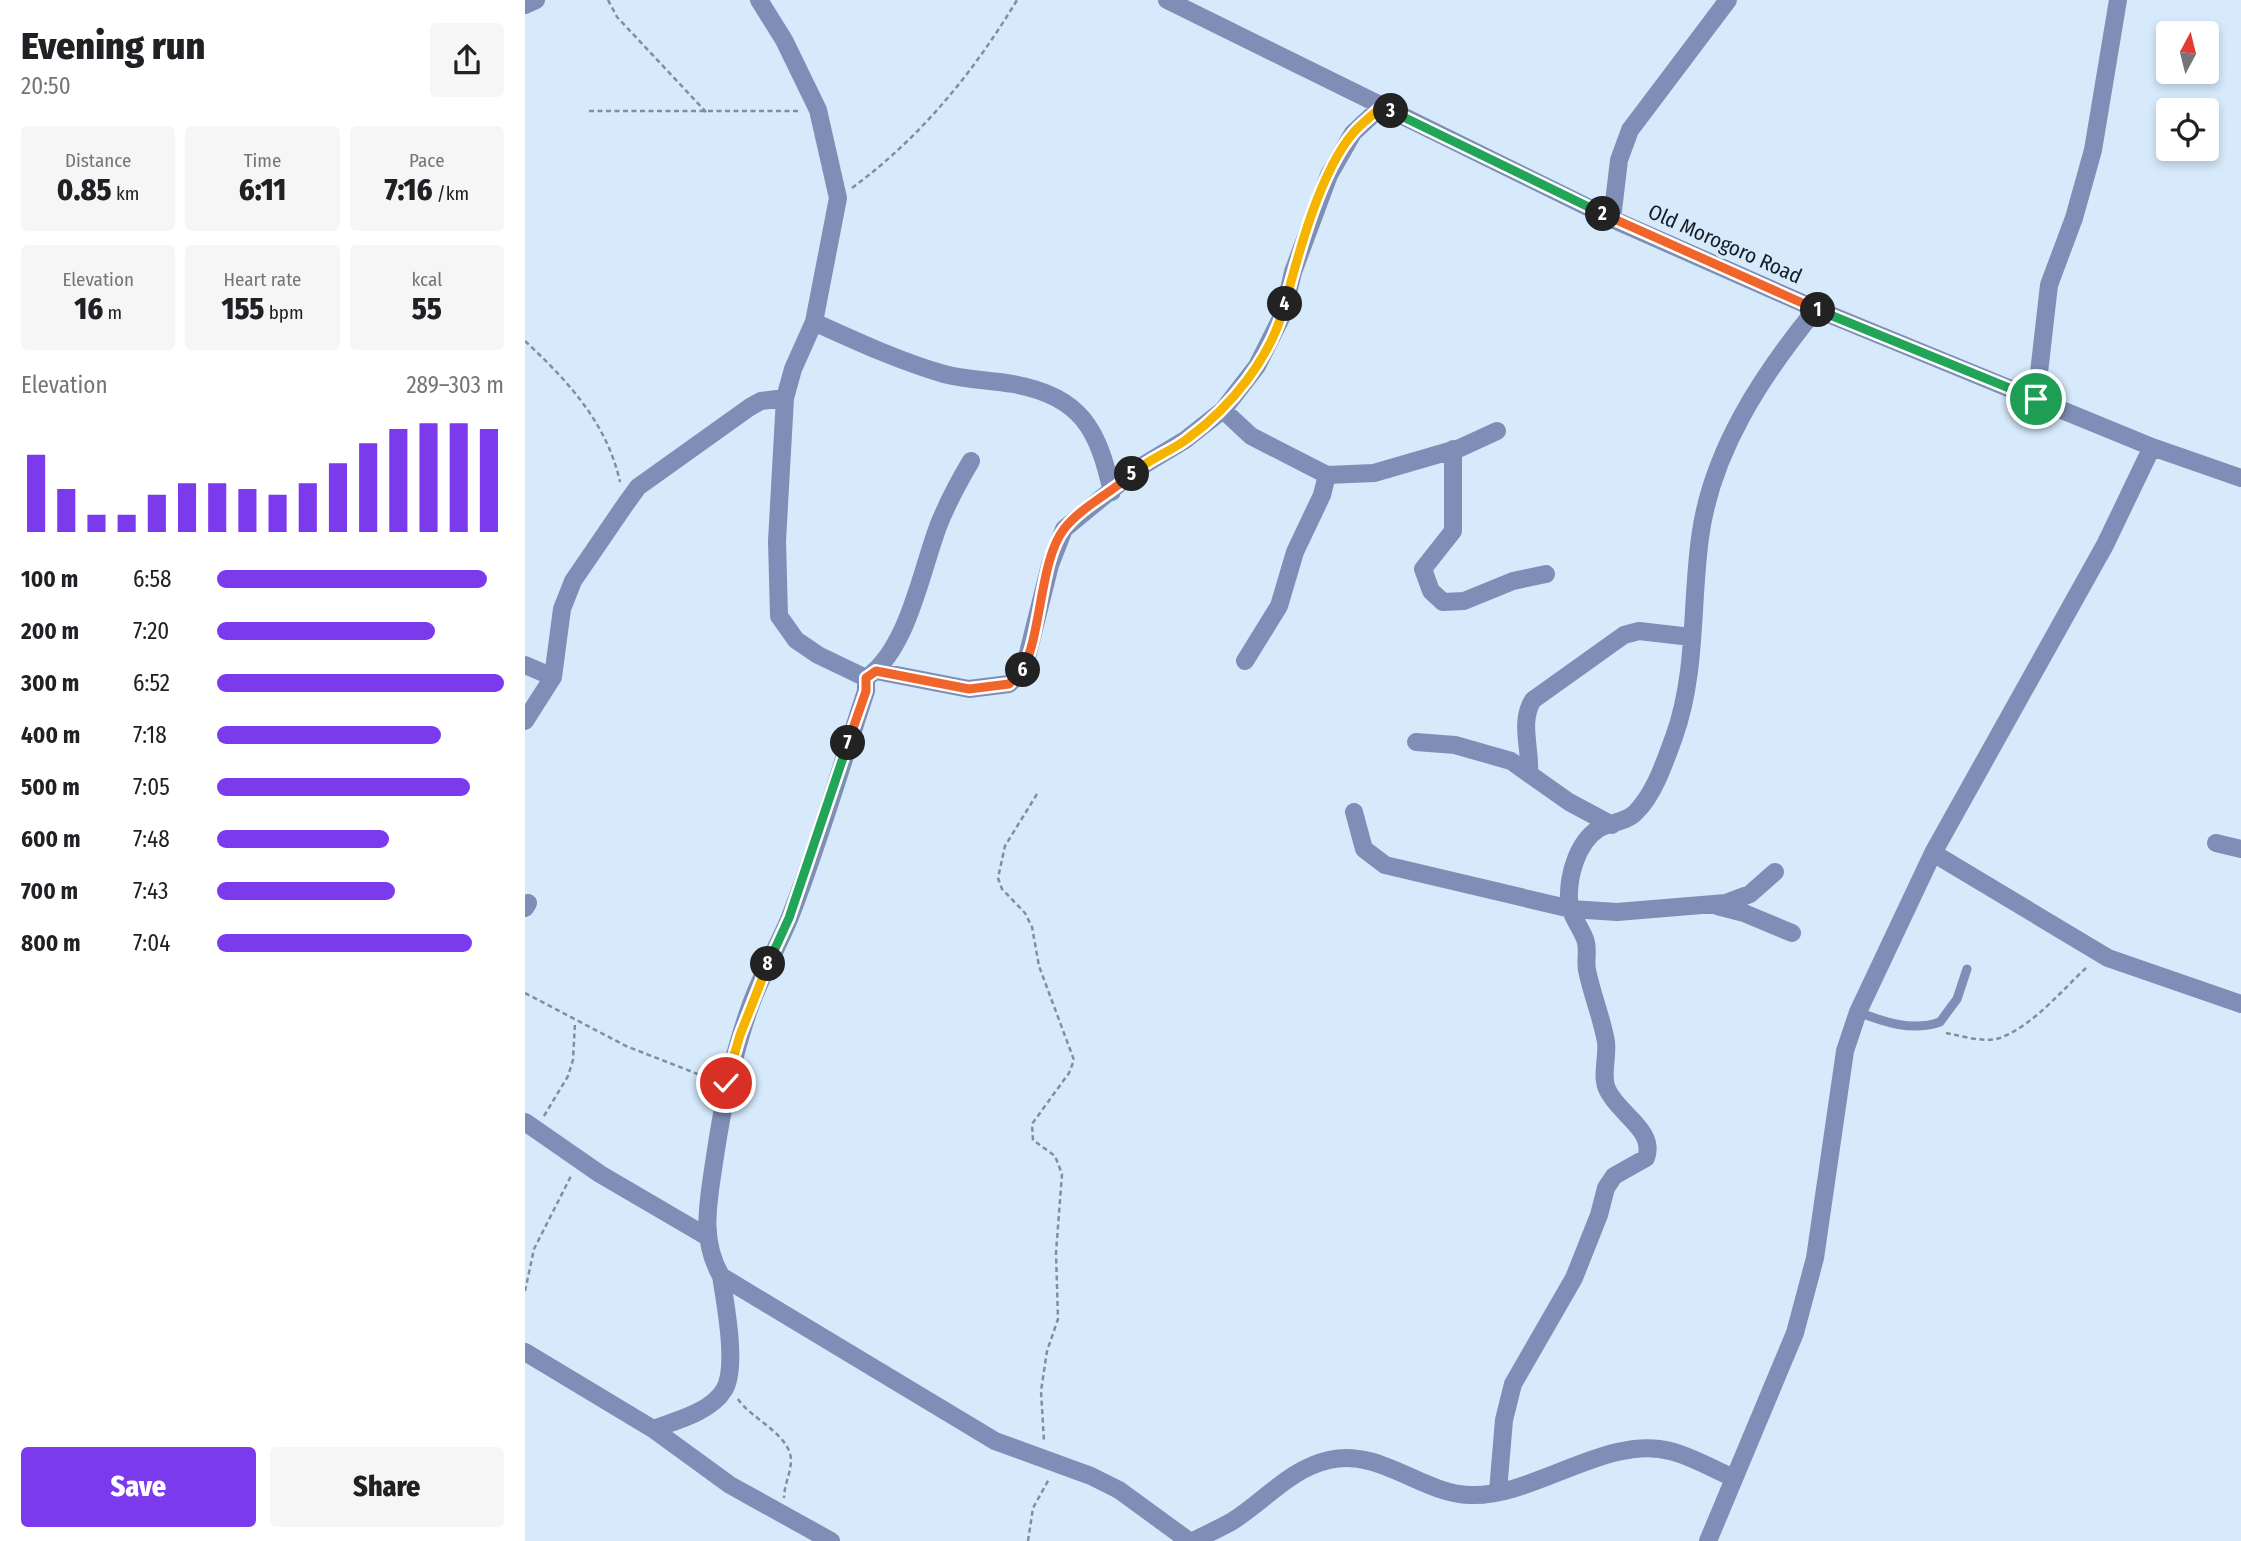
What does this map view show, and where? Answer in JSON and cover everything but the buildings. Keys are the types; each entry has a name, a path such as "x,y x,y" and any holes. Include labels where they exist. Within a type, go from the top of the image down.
{"street":[{"path":"525,5 536,0"},
{"path":"759,0 784,40 818,110 838,198 814,322 793,369 785,398 777,541 779,616 796,640 818,655 871,674 969,689 1009,684 1024,669 1032,647 1057,541 1075,519 1112,492 1137,469 1185,440 1223,410 1257,366 1275,332 1329,175 1353,133 1382,106"},
{"name":"Old Morogoro Road","path":"1167,0 1612,219 1816,309 2152,447 2241,478"},
{"path":"1612,219 1619,160 1630,130 1728,0"},
{"path":"2036,399 2049,285 2074,218 2093,150 2118,0"},
{"path":"1498,1491 1504,1419 1513,1384 1574,1278 1599,1215 1606,1188 1614,1176 1646,1158 1649,1149 1648,1139 1627,1118 1606,1088 1606,1040 1591,994 1585,964 1586,940 1571,909 1570,892 1576,859 1584,842 1599,828 1635,814 1655,783 1687,694 1700,536 1716,476 1743,414 1770,369 1816,309"},
{"path":"814,322 865,345 946,374 1015,384 1061,399 1093,429 1104,454 1112,492"},
{"path":"525,721 553,677 562,609 573,581 638,487 750,407 761,401 785,398"},
{"path":"1223,410 1251,436 1327,475 1374,473 1454,449 1497,431"},
{"path":"1708,1541 1783,1366 1815,1258 1845,1051 1858,1012 1933,853 2105,545 2152,447"},
{"path":"1454,449 1453,531 1423,569 1431,591 1443,602 1464,601 1513,581 1546,574"},
{"path":"653,1429 689,1417 715,1400 724,1391 729,1377 721,1276 711,1259 706,1236 726,1083 752,1000 789,918 819,835 871,674 894,649 906,626 940,523 971,461"},
{"path":"1245,661 1279,606 1295,552 1322,495 1327,475"},
{"path":"1529,774 1531,753 1526,714 1533,700 1624,635 1651,632 1691,638"},
{"path":"525,665 553,677"},
{"path":"1416,742 1455,745 1511,761 1569,802 1612,825"},
{"path":"1354,812 1364,849 1385,865 1571,909 1617,912 1710,905 1741,899 1775,872"},
{"path":"2216,843 2241,849"},
{"path":"1933,853 2101,955 2241,1004"},
{"path":"1710,905 1744,912 1793,933"},
{"path":"532,1125 574,1157 706,1236"},
{"path":"721,1276 995,1441 1119,1490 1191,1541 1232,1521 1292,1476 1325,1460 1349,1456 1367,1459 1452,1494 1474,1496 1636,1449 1670,1451 1734,1478"},
{"path":"525,1353 653,1429 730,1485 789,1521 831,1541"},
{"path":"789,1521 793,1532 792,1541"}],"lane":[{"path":"1858,1012 1886,1022 1910,1026 1940,1022 1957,999 1967,969"}],"path":[{"path":"608,0 617,17 707,113"},
{"path":"838,198 893,157 930,118 978,63 1017,0"},
{"path":"589,111 707,113 818,110"},
{"path":"525,341 579,395 606,438 625,506"},
{"path":"1028,1541 1033,1508 1048,1483 1041,1391 1047,1350 1058,1319 1056,1253 1062,1174 1055,1156 1038,1146 1031,1133 1032,1124 1069,1073 1074,1060 1039,966 1032,927 1025,913 1002,889 998,878 1009,838 1037,794"},
{"path":"1945,1033 1979,1040 1999,1038 2034,1016 2101,955"},
{"path":"525,993 575,1021 665,1063 726,1083"},
{"path":"532,1125 568,1076 573,1060 575,1021"},
{"path":"525,1291 534,1249 571,1178 574,1157"},
{"path":"729,1377 747,1412 768,1427 790,1451 791,1463 783,1505 789,1521"}],"route":[{"path":"726,1083 752,1000 789,918 823,823 866,691 866,678 876,671 969,689 995,688 1009,684 1024,669 1032,647 1050,565 1057,541 1064,529 1137,469 1185,440 1223,410 1257,366 1283,314 1293,272 1329,175 1353,133 1382,106 1612,219 1816,309 2036,399"}]}
